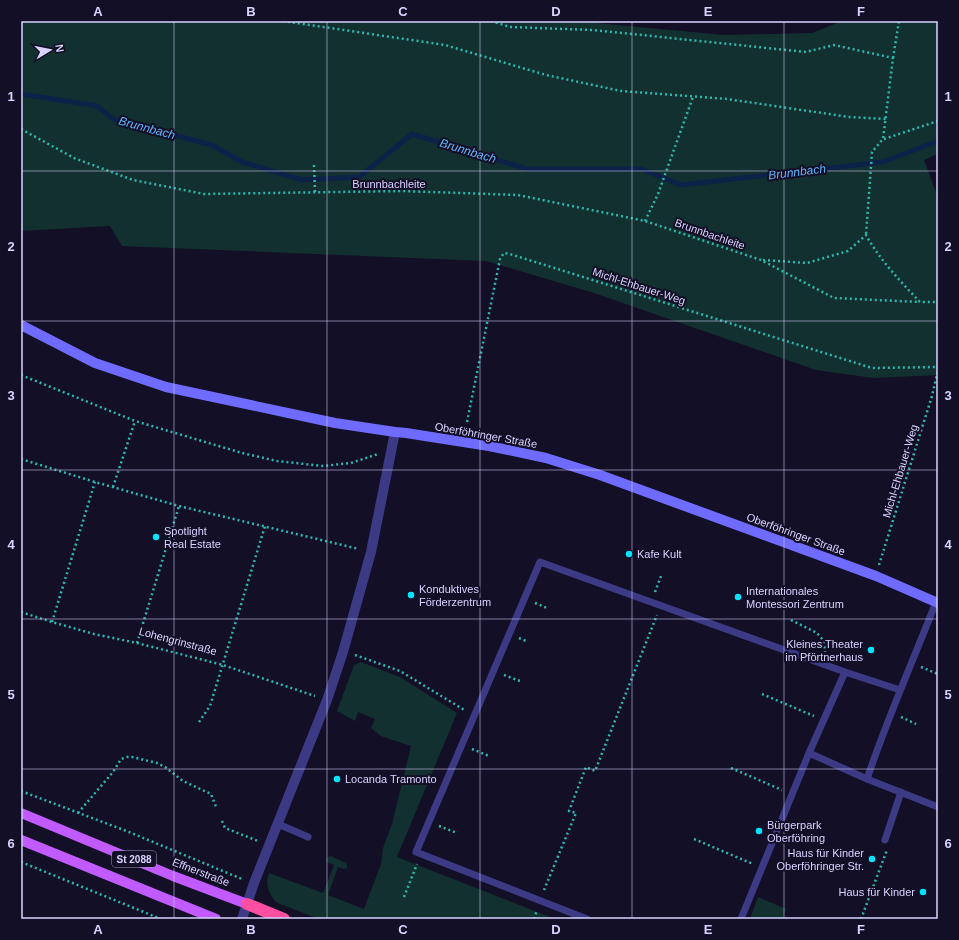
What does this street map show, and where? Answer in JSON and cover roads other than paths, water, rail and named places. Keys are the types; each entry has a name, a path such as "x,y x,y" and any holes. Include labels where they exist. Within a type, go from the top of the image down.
{"highway":[{"name":"Effnerstraße","path":"247,904 284,919"}],"main road":[{"name":"Oberföhringer Straße","path":"21,325 95,363 166,387 335,423 489,446 546,458 600,476 876,576 937,602"},
{"name":"Effnerstraße","path":"21,813 173,876 247,904"},
{"name":"St 2088","path":"21,840 216,919"}],"street":[{"path":"242,919 254,883 327,700 343,652 372,552 395,432"}],"lane":[{"path":"586,919 416,852 540,562 822,664 900,690"},
{"path":"867,779 900,690 937,602"},
{"path":"742,919 809,753 845,672"},
{"path":"809,753 938,808"},
{"path":"884,840 901,792"},
{"path":"278,824 308,837"}],"waterway":[{"name":"Brunnbach","path":"21,94 97,106 113,119 212,145 242,162 302,180 359,177 412,134 527,169 641,169 681,185 883,162 938,141"}],"place":[{"name":"Spotlight Real Estate","path":"156,537"},
{"name":"Kafe Kult","path":"629,554"},
{"name":"Konduktives Förderzentrum","path":"411,595"},
{"name":"Internationales Montessori Zentrum","path":"738,597"},
{"name":"Kleines Theater im Pförtnerhaus","path":"871,650"},
{"name":"Locanda Tramonto","path":"337,779"},
{"name":"Bürgerpark Oberföhring","path":"759,831"},
{"name":"Haus für Kinder Oberföhringer Str.","path":"872,859"},
{"name":"Haus für Kinder","path":"923,892"}]}
